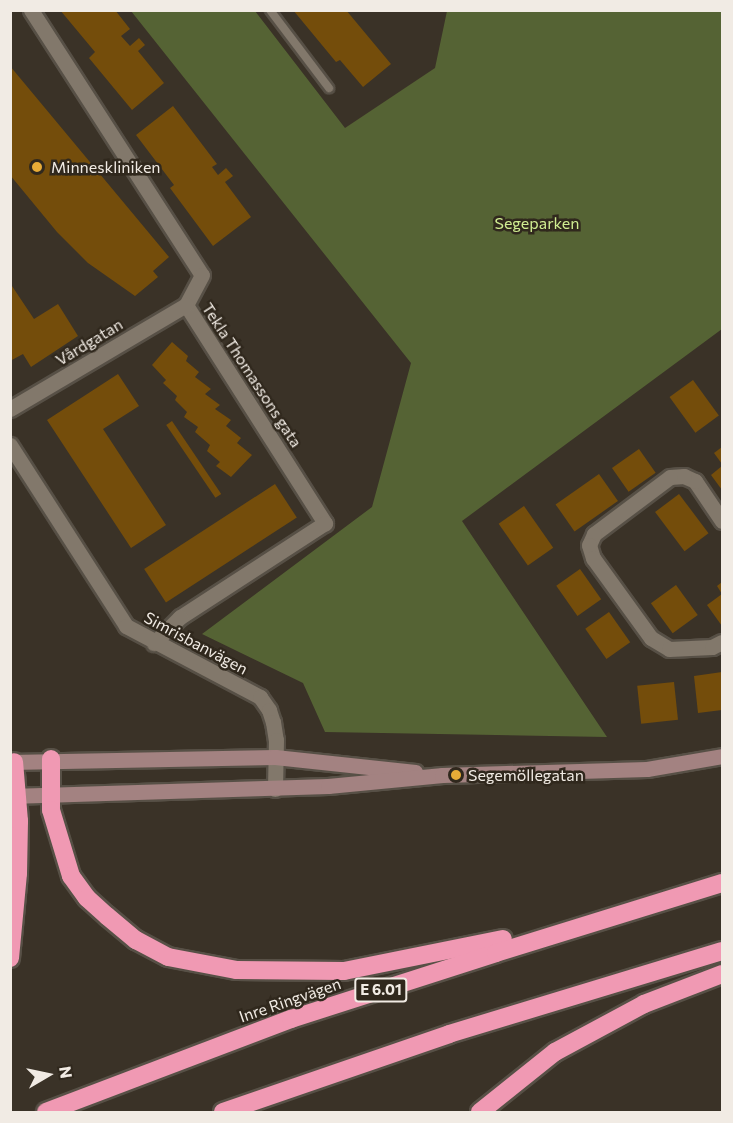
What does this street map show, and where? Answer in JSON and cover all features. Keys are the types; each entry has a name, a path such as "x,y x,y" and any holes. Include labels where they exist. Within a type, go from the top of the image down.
{"highway":[{"path":"51,759 51,810 71,876 87,898 136,940 168,957 236,970 344,971 417,958 628,912"},
{"path":"10,958 18,873 12,762"},
{"name":"Inre Ringvägen","path":"46,1113 291,1019 723,883"},
{"path":"223,1113 449,1034 723,951"},
{"path":"480,1113 555,1052 644,1004 723,974"}],"street":[{"name":"Tekla Thomassons gata","path":"31,10 202,275 186,305 325,523 180,617 154,643"},
{"name":"Vårdgatan","path":"10,409 186,305"},
{"name":"Simrisbanvägen","path":"10,445 120,620 154,643 260,697 269,710 273,722 275,789"},
{"path":"723,520 694,481 684,476 670,477 594,534 589,545 593,558 651,638 669,649 712,647 723,642"},
{"path":"14,796 275,789 442,775 647,769 723,756"},
{"path":"12,762 51,759 275,757 442,775"}],"lane":[{"path":"270,10 329,88"}],"green space":[{"name":"Segeparken","path":"131,11 255,11 345,128 435,68 447,11 722,11 722,329 462,521 607,737 325,732 303,683 202,634 372,507 411,363"}],"building":[{"path":"60,10 115,10 130,29 121,36 130,46 139,38 145,45 138,51 164,83 132,110 89,58 95,52"},
{"path":"293,10 346,10 391,64 363,87 340,60 336,62"},
{"path":"10,66 169,257 153,271 158,277 135,296 88,263 57,232 10,175"},
{"path":"173,106 217,164 212,167 218,175 226,168 233,176 225,182 251,217 213,246 170,188 174,185 136,135"},
{"path":"10,283 34,319 58,304 78,336 31,367 23,354 10,361"},
{"path":"172,342 188,356 186,361 199,372 195,377 211,389 205,394 220,405 215,409 231,420 226,426 241,438 237,443 252,455 231,477 216,466 220,462 207,451 210,445 195,432 198,427 184,417 187,412 175,400 177,396 163,383 166,380 152,365"},
{"path":"118,374 139,406 103,429 166,525 131,548 47,420"},
{"path":"693,380 719,416 695,433 670,397"},
{"path":"172,421 221,494 215,498 166,425"},
{"path":"722,447 722,464 714,453"},
{"path":"639,449 656,473 629,492 612,468"},
{"path":"722,466 722,490 711,475"},
{"path":"599,474 618,501 575,531 556,504"},
{"path":"275,484 297,518 166,603 144,569"},
{"path":"679,494 708,533 685,551 655,512"},
{"path":"524,506 553,548 528,566 499,524"},
{"path":"580,569 601,599 577,616 556,586"},
{"path":"722,582 722,594 717,586"},
{"path":"676,585 698,615 673,633 651,603"},
{"path":"722,594 722,626 707,605"},
{"path":"609,612 630,642 606,659 585,629"},
{"path":"722,672 722,710 698,713 694,676"},
{"path":"674,682 678,720 641,724 637,686"}],"place":[{"name":"Minneskliniken","path":"37,167"},
{"name":"Segemöllegatan","path":"456,775"}]}
